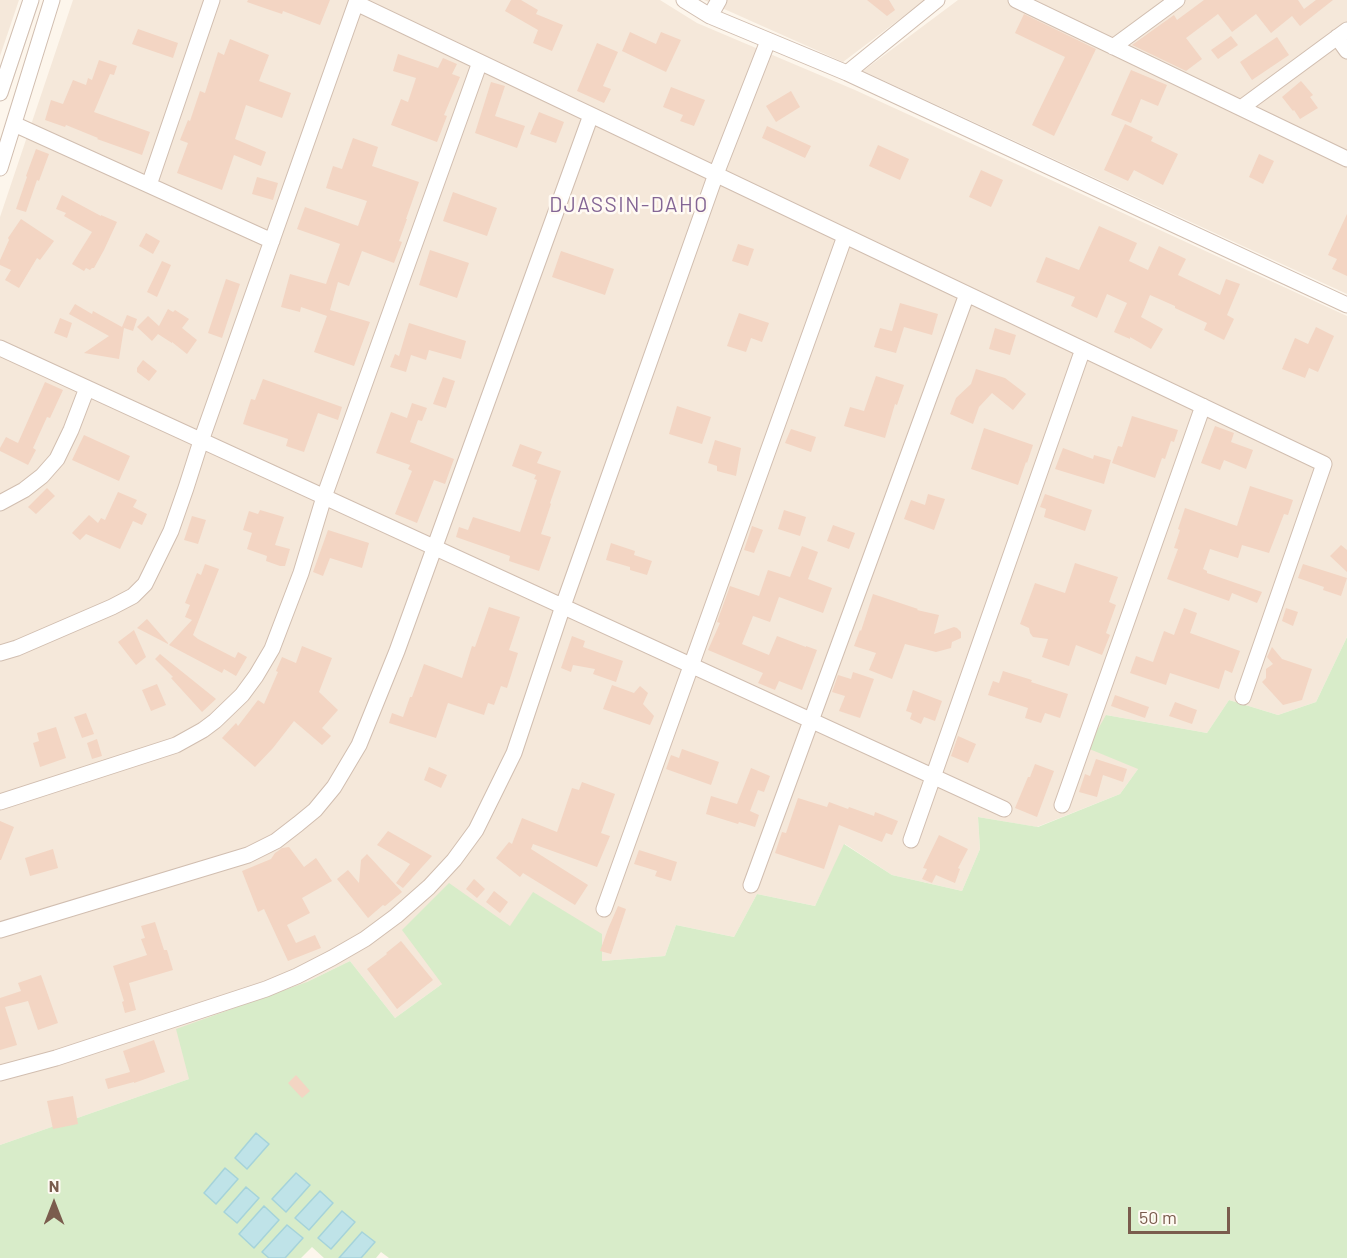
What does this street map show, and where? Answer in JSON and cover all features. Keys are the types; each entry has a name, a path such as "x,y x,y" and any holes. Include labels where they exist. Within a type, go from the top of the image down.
{"street":[{"path":"0,93 31,0"},
{"path":"0,168 52,0"},
{"path":"149,185 212,0"},
{"path":"684,0 711,16 847,73 1347,305"},
{"path":"711,16 719,0"},
{"path":"847,73 937,0"},
{"path":"1016,0 1347,159"},
{"path":"1113,47 1177,0"},
{"path":"0,654 84,620 133,596 145,584 171,531 357,2 1324,464 1243,697"},
{"path":"1241,108 1342,33 1347,51"},
{"path":"0,1073 56,1058 266,989 297,976 365,939 396,916 429,887 476,831 514,753 563,606 716,174 768,41"},
{"path":"0,802 176,745 203,730 226,712 256,676 272,649 301,573 324,497 480,62"},
{"path":"0,930 248,855 276,841 306,817 334,787 359,745 397,651 591,115"},
{"path":"14,124 272,241"},
{"path":"604,909 845,236"},
{"path":"751,885 967,294"},
{"path":"0,348 1004,809"},
{"path":"911,840 1083,349"},
{"path":"0,503 24,490 42,476 57,459 87,388"},
{"path":"1062,805 1203,406"}],"shaded area":[{"path":"0,0 19,0 0,56"},
{"path":"73,0 660,0 697,23 855,90 1347,316 1347,637 1316,702 1278,715 1229,700 1207,733 1106,715 1138,769 1120,794 1037,827 978,817 980,849 962,891 892,875 845,844 815,906 757,894 734,937 676,925 665,956 602,961 533,893 510,927 442,984 395,1018 350,961 307,982 189,1079 0,1145 0,217"},
{"path":"704,0 925,0 843,62"},
{"path":"958,0 1347,0 1347,294 863,71"}],"green space":[{"path":"1347,637 1347,1258 389,1258 381,1252 376,1258 361,1258 375,1242 362,1232 339,1258 324,1258 312,1247 301,1258 285,1258 303,1238 263,1252 269,1258 0,1258 0,1145 189,1079 176,1029 307,982 350,961 395,1018 442,984 402,930 449,883 510,926 533,892 602,934 602,961 665,956 676,925 734,937 757,894 815,906 844,844 892,875 962,891 980,849 978,817 1038,827 1120,794 1138,769 1087,748 1106,715 1207,733 1229,700 1278,715 1316,702"}],"water":[{"path":"256,1133 269,1144 247,1169 235,1158"},
{"path":"225,1168 238,1179 216,1204 204,1193"},
{"path":"296,1173 310,1185 286,1212 272,1199"},
{"path":"246,1187 259,1198 237,1223 224,1212"},
{"path":"320,1191 333,1203 309,1230 295,1218"},
{"path":"264,1206 279,1220 254,1248 239,1234"},
{"path":"342,1211 355,1222 331,1249 318,1238"},
{"path":"287,1225 303,1238 285,1258 269,1258 262,1252"},
{"path":"362,1232 375,1242 361,1258 339,1258"}],"building":[{"path":"248,0 330,0 320,25 283,11 282,14 247,2"},
{"path":"511,0 521,0 538,10 536,14 563,25 552,51 533,43 538,30 505,11"},
{"path":"867,0 889,0 895,10 887,16"},
{"path":"1204,0 1298,0 1304,9 1316,0 1333,0 1300,26 1292,16 1271,33 1256,14 1232,32 1218,14 1186,38 1202,59 1186,71 1132,45 1174,15 1177,20"},
{"path":"1024,14 1096,49 1054,136 1032,125 1065,57 1015,33"},
{"path":"138,29 178,43 173,58 132,44"},
{"path":"630,32 656,44 661,32 681,40 666,72 622,51"},
{"path":"1231,36 1238,45 1218,59 1211,50"},
{"path":"1277,37 1289,55 1252,80 1240,62"},
{"path":"230,39 269,55 259,81 291,93 282,118 246,105 235,139 266,152 261,166 234,155 222,190 177,173 188,143 180,140 188,120 190,121 200,91 205,93 218,52 224,55"},
{"path":"597,43 618,52 603,86 611,89 604,103 577,91"},
{"path":"398,54 438,68 443,58 457,64 452,74 460,77 444,115 447,116 437,142 391,125 401,99 408,102 416,78 393,71"},
{"path":"99,60 117,66 114,75 110,74 94,112 150,132 142,155 66,125 65,127 45,120 51,100 63,104 73,80 86,85 88,78 92,80"},
{"path":"1131,70 1167,85 1158,106 1141,99 1131,123 1111,115"},
{"path":"1301,81 1313,95 1310,97 1318,108 1300,119 1282,97"},
{"path":"491,82 505,86 495,116 525,126 517,148 475,133"},
{"path":"671,87 705,100 694,126 680,121 683,115 663,107"},
{"path":"791,91 800,107 776,122 766,106"},
{"path":"539,112 564,122 556,143 530,134"},
{"path":"1125,124 1153,137 1151,141 1178,154 1163,185 1134,170 1128,181 1104,170"},
{"path":"767,126 811,146 805,158 762,138"},
{"path":"353,138 378,147 372,166 419,182 394,263 362,251 349,286 338,282 330,310 370,322 354,366 314,352 327,316 301,307 300,312 281,307 290,274 326,284 340,244 297,229 305,207 358,226 367,201 326,188 333,166 342,169"},
{"path":"878,145 909,159 900,180 869,166"},
{"path":"36,149 49,154 26,212 16,209"},
{"path":"1259,154 1274,161 1263,184 1249,177"},
{"path":"981,170 1003,180 991,207 969,197"},
{"path":"257,177 278,183 273,200 252,194"},
{"path":"453,192 497,208 487,236 443,221"},
{"path":"62,195 117,222 94,268 90,270 86,268 84,271 72,264 92,232 64,216 66,213 56,209"},
{"path":"1347,214 1347,276 1332,269 1337,259 1328,255"},
{"path":"21,219 54,241 40,260 37,258 19,288 5,280 11,270 0,265 0,260 8,238"},
{"path":"1099,226 1137,243 1129,261 1148,270 1159,246 1186,259 1178,275 1220,295 1226,279 1240,284 1227,315 1234,319 1224,340 1204,330 1207,323 1150,295 1141,317 1163,329 1151,349 1130,337 1130,339 1114,332 1127,303 1107,294 1097,318 1071,306 1075,297 1036,282 1046,257 1079,270"},
{"path":"146,233 160,241 153,254 139,246"},
{"path":"738,244 754,249 748,266 732,261"},
{"path":"430,250 469,263 457,298 419,285"},
{"path":"561,251 614,269 605,295 552,277"},
{"path":"162,261 171,265 157,297 147,292"},
{"path":"226,279 240,284 222,338 208,333"},
{"path":"900,303 938,314 932,335 904,327 896,353 874,347 880,328 892,331"},
{"path":"75,304 122,327 127,315 137,319 133,331 124,328 119,359 84,353 109,336 69,314"},
{"path":"168,309 173,312 175,310 189,319 182,328 197,340 187,354 158,334 152,341 137,327 148,316 159,326"},
{"path":"739,313 769,323 762,342 751,338 746,352 727,346"},
{"path":"60,318 72,323 67,338 54,333"},
{"path":"409,323 466,341 461,359 429,350 426,360 411,355 406,372 390,367 395,354 399,356"},
{"path":"1316,327 1334,336 1318,372 1309,368 1305,378 1282,369 1295,338 1308,344"},
{"path":"995,328 1016,335 1010,355 989,349"},
{"path":"143,360 157,371 149,381 137,372"},
{"path":"976,369 1005,378 1026,394 1013,410 992,393 979,407 973,424 950,414 956,398 971,384"},
{"path":"876,376 904,385 897,405 895,404 885,438 844,426 850,407 864,411"},
{"path":"443,377 455,381 446,408 433,404"},
{"path":"263,379 342,407 338,420 318,413 304,452 286,446 288,439 243,424 251,399 255,400"},
{"path":"45,382 63,390 50,418 47,417 33,448 36,450 28,465 0,451 0,448 6,437 18,443"},
{"path":"412,403 427,408 422,421 418,420 410,442 454,459 445,484 434,480 417,523 395,514 412,471 408,469 410,465 376,453 391,412 407,418"},
{"path":"677,406 711,417 702,444 669,434"},
{"path":"1132,416 1178,430 1174,442 1171,441 1165,459 1162,458 1155,478 1112,463 1118,446 1122,447"},
{"path":"1215,426 1234,433 1231,442 1253,450 1246,469 1224,460 1220,470 1201,463"},
{"path":"984,428 1033,445 1018,485 971,469"},
{"path":"791,429 816,437 811,452 785,443"},
{"path":"84,435 130,456 119,481 72,460"},
{"path":"715,440 741,448 736,476 717,471 717,466 708,463"},
{"path":"520,444 542,452 537,463 561,471 541,534 551,537 539,571 509,561 510,556 456,537 459,527 468,530 473,517 520,532 537,480 534,479 536,475 512,466"},
{"path":"1063,448 1093,459 1094,455 1111,460 1104,484 1055,469"},
{"path":"1250,486 1293,500 1288,515 1284,514 1269,553 1242,545 1238,558 1210,549 1203,569 1207,573 1262,592 1257,603 1232,593 1229,601 1167,579 1178,549 1174,548 1185,508 1237,526"},
{"path":"47,488 55,496 36,514 28,507"},
{"path":"118,492 137,500 133,507 147,514 142,525 133,521 120,549 86,534 80,540 72,533 89,515 98,523 101,518 105,520"},
{"path":"928,494 945,499 934,530 904,519 911,500 925,505"},
{"path":"1045,494 1092,510 1085,531 1044,517 1046,509 1040,507"},
{"path":"260,510 284,517 275,545 290,549 285,566 266,561 267,556 247,549 252,533 243,530 249,511 258,514"},
{"path":"784,510 806,517 800,536 778,529"},
{"path":"192,516 206,520 198,544 184,540"},
{"path":"833,525 855,533 849,549 827,541"},
{"path":"752,526 763,530 754,553 744,550"},
{"path":"328,530 369,543 362,568 330,558 323,576 313,572"},
{"path":"611,543 635,551 634,555 652,561 647,575 606,560"},
{"path":"1341,545 1347,550 1347,572 1330,556"},
{"path":"802,546 818,552 808,579 832,588 823,613 779,597 770,622 753,616 742,644 769,655 777,636 817,650 802,690 779,681 775,690 758,683 763,673 708,650 720,623 717,622 730,586 759,596 768,570 790,577"},
{"path":"1075,563 1118,577 1109,602 1116,605 1106,633 1110,635 1102,655 1076,645 1069,666 1042,657 1048,639 1033,637 1029,628 1020,624 1035,583 1065,593"},
{"path":"205,564 219,569 193,635 235,658 238,652 247,657 236,676 224,669 222,673 169,645 192,620 185,617 190,605 185,603 197,573 201,575"},
{"path":"1303,564 1347,578 1341,596 1298,578"},
{"path":"873,594 917,610 939,615 934,634 954,627 961,632 961,638 952,642 951,648 936,652 905,644 892,679 869,670 876,653 854,646"},
{"path":"489,607 520,617 509,650 518,653 507,688 501,686 494,705 488,703 484,715 448,703 436,738 389,723 392,713 403,717 424,664 462,678 472,646 475,647"},
{"path":"1184,608 1197,613 1190,633 1240,651 1232,673 1225,670 1219,689 1170,673 1166,685 1130,673 1136,656 1153,662 1164,631 1174,635"},
{"path":"1286,608 1298,612 1293,626 1282,621"},
{"path":"147,619 168,643 168,644 137,628"},
{"path":"134,630 146,657 136,665 118,642"},
{"path":"572,636 585,641 583,647 623,661 616,682 593,674 595,669 573,665 571,672 561,668"},
{"path":"302,646 332,658 319,692 338,710 322,728 331,736 322,745 294,721 255,767 222,738 236,723 238,726 258,700 264,704 282,657 296,663"},
{"path":"1272,647 1282,659 1312,669 1302,700 1283,705 1262,682 1266,678 1266,669 1273,664 1267,657"},
{"path":"160,654 216,699 202,712 155,659"},
{"path":"1003,671 1068,694 1060,718 1045,713 1041,723 1025,718 1028,708 988,695 993,681 999,683"},
{"path":"853,672 874,679 860,718 839,711 845,696 832,692 838,675 851,679"},
{"path":"157,684 166,705 151,711 142,690"},
{"path":"612,685 634,693 640,686 648,693 643,704 654,716 650,725 603,709"},
{"path":"913,690 942,701 935,721 924,717 921,724 910,719 912,713 906,711"},
{"path":"1115,695 1149,707 1145,718 1111,706"},
{"path":"1175,702 1197,710 1192,724 1169,716"},
{"path":"86,713 94,734 82,738 74,717"},
{"path":"56,727 66,758 40,767 33,743 39,741 37,733"},
{"path":"958,736 976,744 968,763 951,756"},
{"path":"97,739 102,756 92,759 87,743"},
{"path":"682,749 719,762 711,785 666,769 671,755 679,758"},
{"path":"1096,759 1127,769 1123,782 1103,775 1097,797 1079,792 1085,774 1090,776"},
{"path":"1035,764 1054,771 1037,817 1015,808"},
{"path":"429,767 447,775 441,788 424,780"},
{"path":"751,768 770,776 764,792 758,790 750,811 759,815 755,827 706,814 711,796 737,804"},
{"path":"582,782 615,794 601,833 610,836 597,867 533,844 531,849 588,885 575,905 523,873 520,877 496,858 509,842 512,844 522,818 557,832 572,788 579,790"},
{"path":"798,798 827,807 829,802 874,816 875,812 898,821 892,835 886,833 882,842 839,825 824,869 775,853 782,832 786,833"},
{"path":"0,821 14,827 1,860 0,860"},
{"path":"388,831 432,856 403,888 396,883 410,864 377,845"},
{"path":"939,835 968,849 958,868 960,869 955,883 936,875 932,883 922,879 927,869 923,868"},
{"path":"289,847 304,867 316,858 332,881 302,898 310,913 287,925 296,943 315,935 321,948 288,961 264,909 258,912 242,871 271,859 282,848"},
{"path":"53,849 58,868 30,876 25,858"},
{"path":"639,850 677,862 671,881 655,876 657,871 634,864"},
{"path":"367,854 402,892 368,918 337,879 348,870 359,883 361,860"},
{"path":"474,879 485,889 477,898 466,889"},
{"path":"494,891 508,902 500,913 486,902"},
{"path":"618,906 626,909 611,954 600,951"},
{"path":"155,922 173,970 129,983 136,1010 125,1013 122,1002 124,1001 113,966 147,955 141,939 145,938 141,926"},
{"path":"401,941 433,980 397,1009 367,969"},
{"path":"41,975 58,1023 38,1030 28,1001 5,1007 17,1045 0,1050 0,998 21,991 18,983"},
{"path":"154,1040 165,1072 108,1089 105,1079 130,1072 123,1051"},
{"path":"296,1075 310,1091 302,1098 288,1083"},
{"path":"73,1096 78,1124 53,1129 47,1101"}],"district":[{"name":"DJASSIN-DAHO","path":"629,205"}]}
